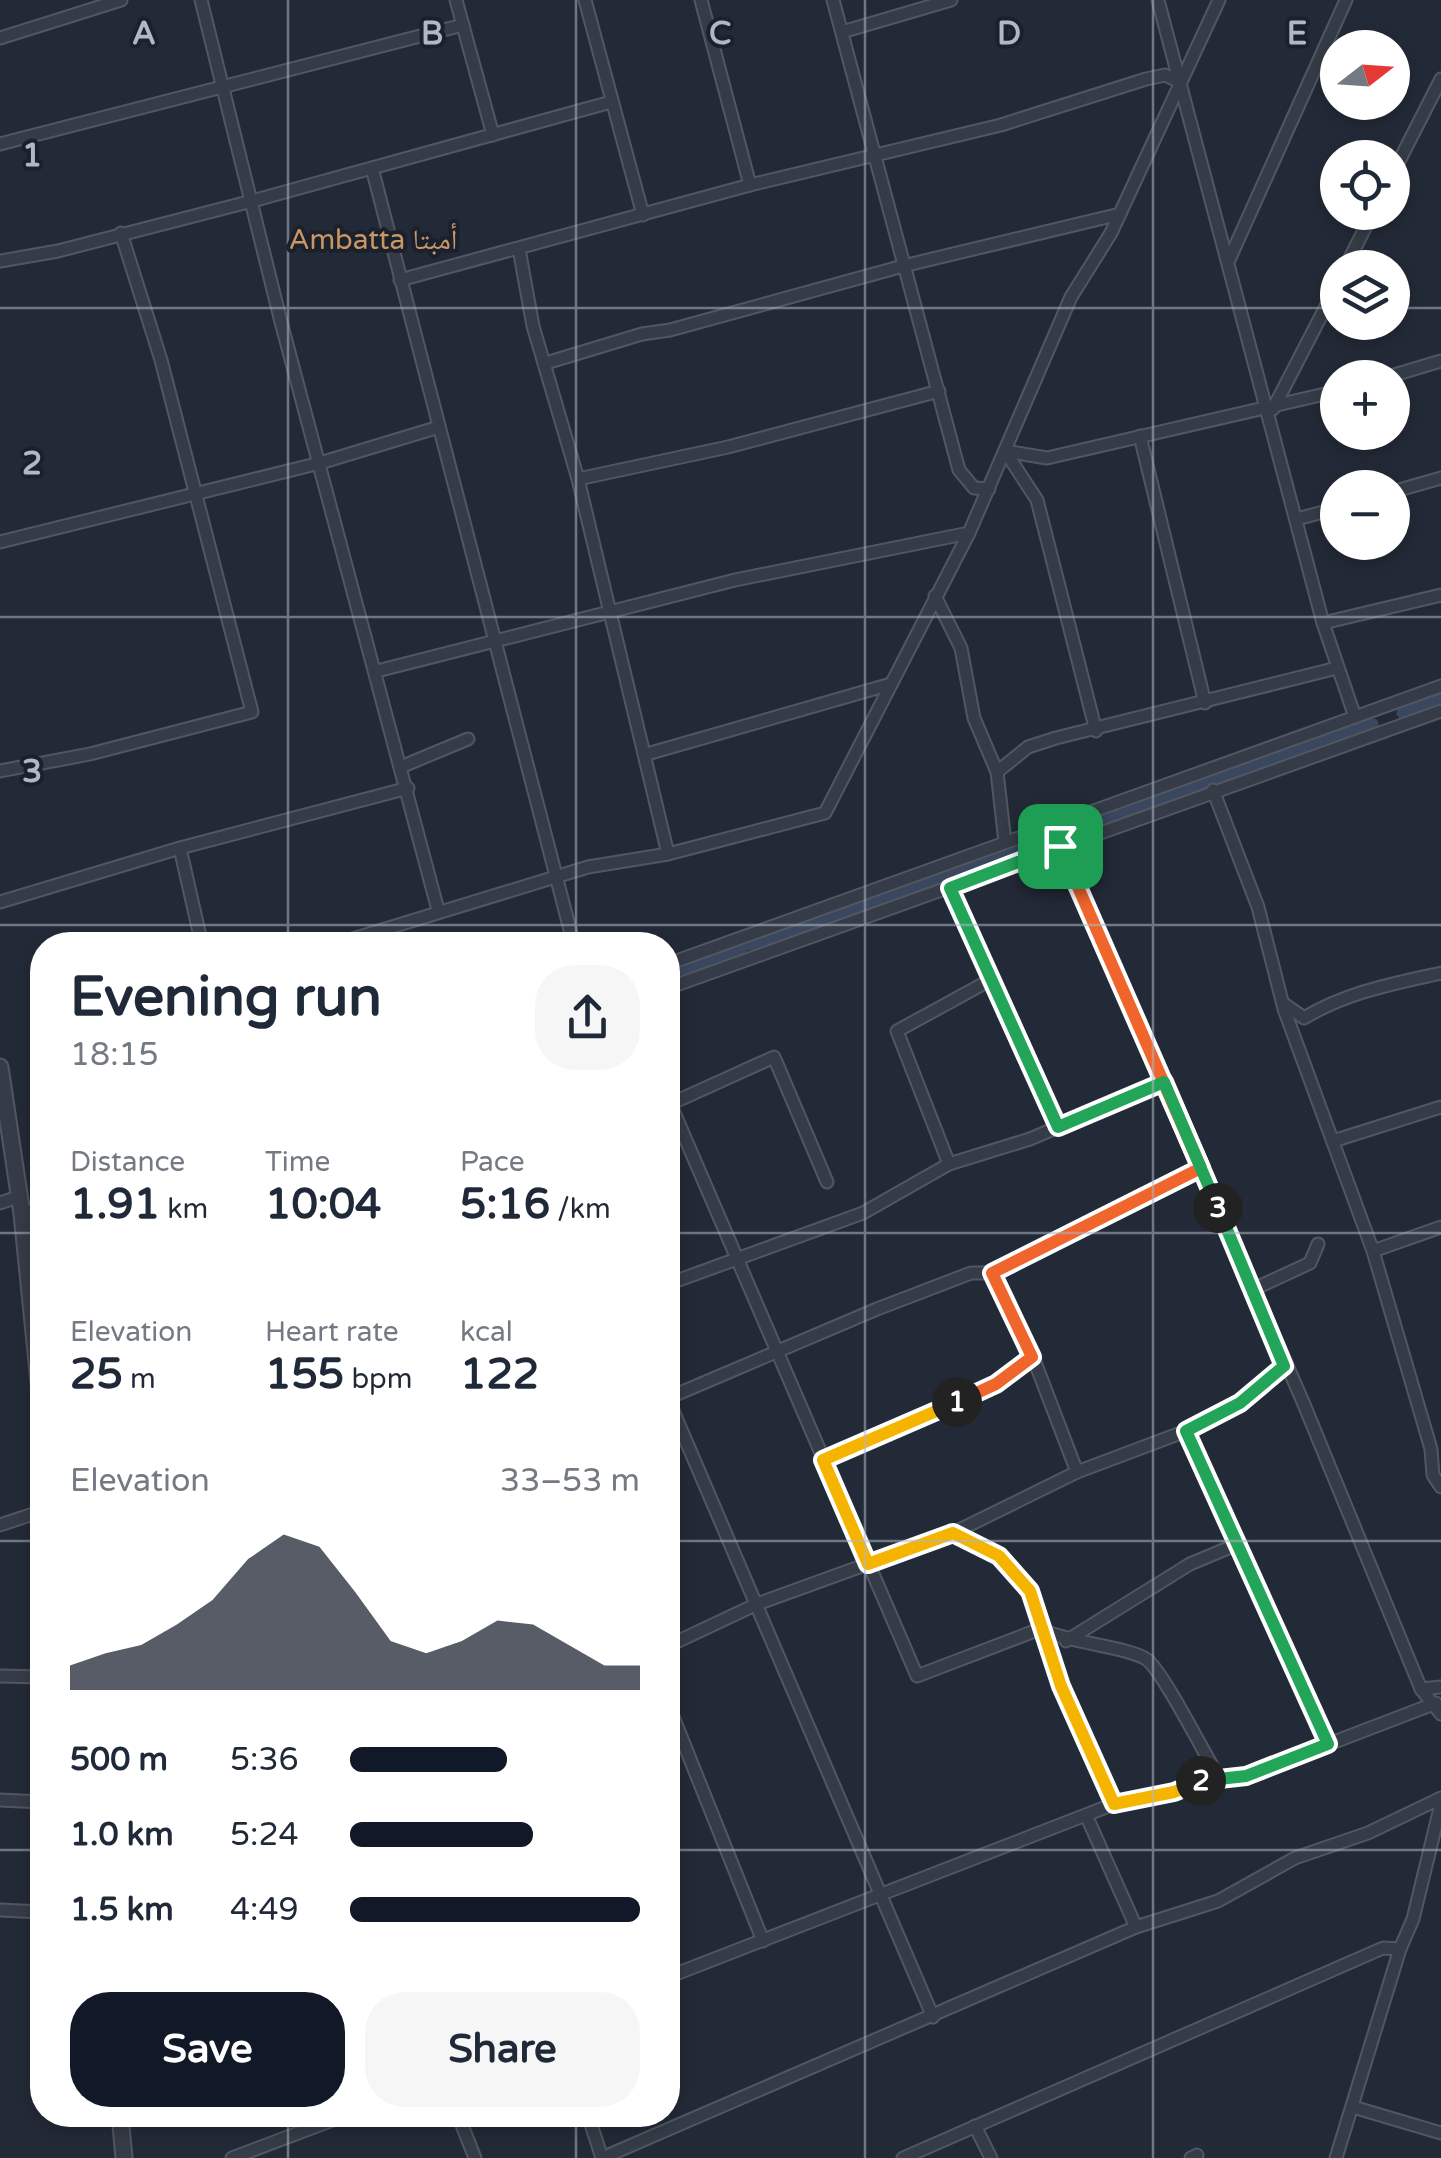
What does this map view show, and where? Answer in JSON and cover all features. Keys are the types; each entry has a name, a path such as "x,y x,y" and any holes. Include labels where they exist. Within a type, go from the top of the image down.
{"street":[{"path":"0,38 121,0"},
{"path":"201,0 438,910"},
{"path":"456,0 492,135"},
{"path":"585,0 644,215"},
{"path":"700,0 750,186"},
{"path":"834,0 959,470 974,488 989,488"},
{"path":"842,32 951,0"},
{"path":"1158,0 1271,406 1323,623 1355,717"},
{"path":"373,932 624,859 668,854 826,813 970,533 1072,297 1120,214 1220,0"},
{"path":"1228,260 1346,0"},
{"path":"0,144 224,90 463,25"},
{"path":"400,280 750,186 873,158 1146,79 1165,76 1180,82"},
{"path":"1410,140 1441,79"},
{"path":"0,261 252,201 611,102"},
{"path":"372,168 570,932"},
{"path":"546,363 902,266 1120,214"},
{"path":"0,771 90,754 252,712 161,360 121,233"},
{"path":"519,249 533,326 612,610 668,854"},
{"path":"1271,406 1320,316"},
{"path":"1410,370 1441,361"},
{"path":"578,479 728,447 939,391"},
{"path":"1005,451 1047,458 1320,395"},
{"path":"0,542 320,463 439,426"},
{"path":"1140,436 1205,703"},
{"path":"1005,451 1037,500 1096,731"},
{"path":"1410,487 1441,478"},
{"path":"1298,519 1320,513"},
{"path":"378,672 736,580 970,533"},
{"path":"1323,623 1441,595"},
{"path":"935,596 961,648 974,718 997,772 1006,842"},
{"path":"997,772 1028,747 1337,668"},
{"path":"647,754 891,684"},
{"path":"680,960 1441,686"},
{"path":"680,984 1441,711"},
{"path":"402,766 468,739"},
{"path":"0,902 180,848 408,788"},
{"path":"1213,790 1259,911 1282,1003 1373,1251 1441,1486"},
{"path":"680,1972 1114,1804 1246,1776 1328,1744 1438,1709 1421,1689 1254,1289 1060,846"},
{"path":"180,848 199,932"},
{"path":"950,888 1058,1127"},
{"path":"1282,1003 1304,1018 1329,1002 1365,990 1441,973"},
{"path":"950,1164 897,1031 992,980"},
{"path":"680,1099 774,1057 827,1182"},
{"path":"0,1067 30,1293"},
{"path":"680,1279 863,1213 950,1164 1058,1127 1164,1082"},
{"path":"1333,1141 1441,1106"},
{"path":"680,1129 917,1676 1040,1629 1066,1641 1144,1658 1166,1683 1220,1780"},
{"path":"680,1394 971,1273 992,1273 1201,1168"},
{"path":"0,1203 18,1197"},
{"path":"22,1214 30,1211"},
{"path":"1373,1251 1441,1227"},
{"path":"1254,1289 1310,1264 1318,1244"},
{"path":"992,1273 1032,1357 1077,1472"},
{"path":"823,1460 996,1384 1032,1357"},
{"path":"680,1640 757,1604 953,1533 1077,1472 1186,1431 1240,1403 1284,1366"},
{"path":"680,1427 932,2017"},
{"path":"1186,1431 1328,1744"},
{"path":"0,1525 30,1516"},
{"path":"953,1533 999,1556 1030,1591 1040,1629 1114,1804"},
{"path":"1066,1641 1190,1564 1240,1544"},
{"path":"0,1676 30,1677"},
{"path":"1421,1689 1441,1687"},
{"path":"680,1734 763,1941"},
{"path":"0,1800 30,1801"},
{"path":"680,2125 1136,1927 1218,1900 1295,1858 1368,1833 1441,1801 1438,1832 1413,1918 1400,1948 1336,2158"},
{"path":"1086,1815 1136,1927"},
{"path":"0,1910 30,1911"},
{"path":"902,2158 1383,1948 1400,1948"},
{"path":"1353,2108 1441,2132"},
{"path":"975,2126 991,2158"},
{"path":"121,2127 124,2158"},
{"path":"232,2158 314,2127"},
{"path":"463,2127 475,2158"},
{"path":"592,2127 602,2158 675,2127"}],"waterway":[{"path":"1402,713 1441,699"},
{"path":"751,945 1373,724"},
{"path":"680,971 743,948"}],"district":[{"name":"Ambatta أمبتا","path":"373,239"}],"route":[{"path":"1060,846 950,888 1058,1127 1164,1082 1254,1289 1284,1366 1240,1403 1186,1431 1328,1744 1246,1776 1196,1782 1174,1792 1114,1804 1061,1686 1030,1591 1018,1574 999,1556 953,1533 868,1564 823,1460 996,1384 1032,1357 992,1273 1201,1168 1164,1082 1060,846"}]}
